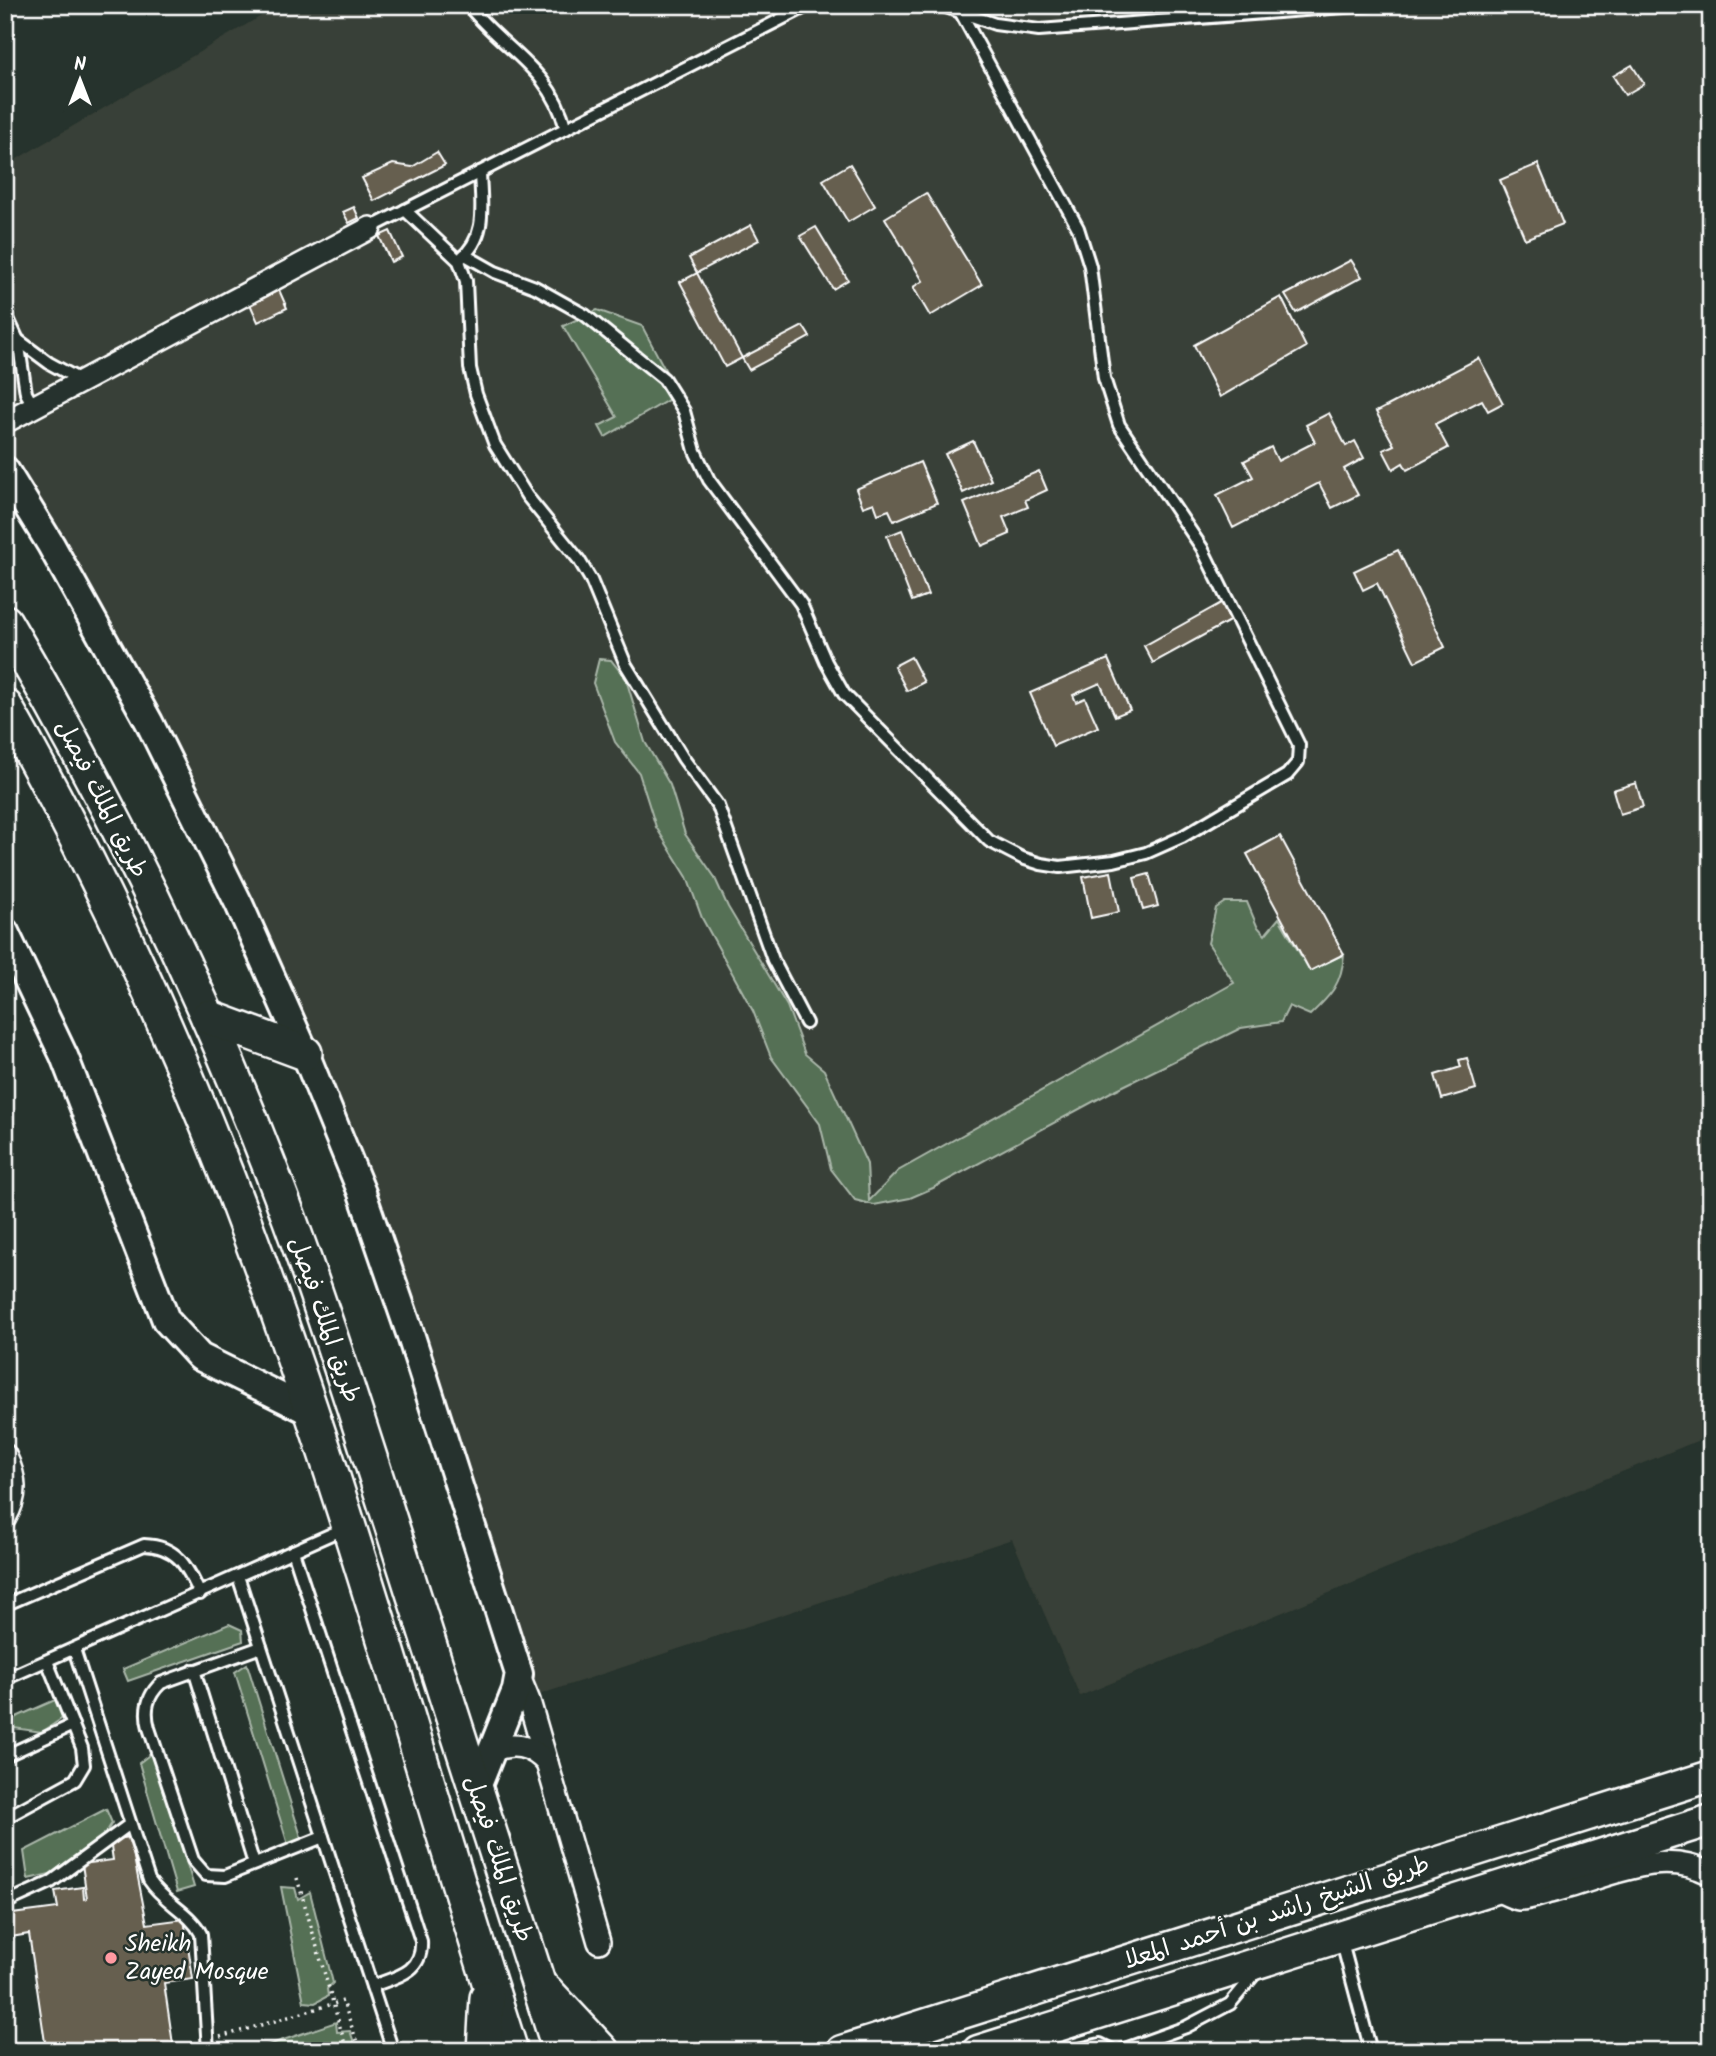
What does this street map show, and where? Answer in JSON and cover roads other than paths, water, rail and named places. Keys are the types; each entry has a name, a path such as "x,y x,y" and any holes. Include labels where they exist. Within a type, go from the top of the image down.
{"main road":[{"name":"طريق الملك فيصل","path":"5,622 93,780 208,1017 271,1171 313,1283 560,2051"},
{"name":"طريق الملك فيصل","path":"5,706 121,932 192,1090 259,1260 347,1527 512,2051"},
{"path":"208,1017 305,1053"},
{"name":"طريق الشيخ راشد بن أحمد المعلا","path":"842,2051 1711,1776"},
{"name":"طريق الشيخ راشد بن أحمد المعلا","path":"978,2051 1711,1820"},
{"path":"484,2051 488,1978"},
{"path":"537,1980 602,2051"}],"street":[{"path":"5,422 370,228"},
{"path":"5,470 101,633 155,733 239,904 305,1053 362,1193 494,1590 599,1942"},
{"path":"5,932 69,1068 166,1320 200,1357 309,1411"},
{"path":"5,1455 15,1484 11,1507 5,1518"},
{"path":"476,1790 520,1679"},
{"path":"490,1752 510,1745 520,1745 531,1749 547,1763"},
{"path":"1494,1889 1519,1899 1572,1887 1643,1864 1671,1861 1689,1864 1711,1874"}],"lane":[{"path":"468,5 497,38 539,73 557,102 566,129"},
{"path":"370,228 809,5"},
{"path":"940,5 995,24 1039,30 1371,5"},
{"path":"405,210 462,258 535,287 585,315 664,379 684,411 695,451 709,480 801,604 825,662 844,694 989,841 1022,858 1060,867 1114,861 1146,853 1182,837 1287,775 1298,762 1299,745 1202,548 1119,425 1104,378 1090,266 1081,237 961,13"},
{"path":"462,258 477,241 480,231 480,172"},
{"path":"462,258 466,281 470,368 495,445 527,496 579,560 591,580 626,665 682,758 718,806 773,960 806,1023"},
{"path":"5,312 18,340 26,393 34,407"},
{"path":"18,340 49,363 82,380"},
{"path":"5,1679 347,1527"},
{"path":"5,1605 144,1545 164,1548 181,1559 200,1594"},
{"path":"293,1551 421,1941 420,1957 411,1970 372,1986"},
{"path":"238,1576 393,2051"},
{"path":"261,1647 170,1678 153,1690 146,1709 149,1728 196,1865 206,1875 219,1877 323,1837"},
{"path":"74,1649 130,1824 156,1891 191,1920 201,1934 208,2045"},
{"path":"5,1818 67,1786 80,1773 84,1756 47,1661"},
{"path":"194,1670 254,1864"},
{"path":"5,1756 73,1725"},
{"path":"5,1903 51,1882 130,1824"},
{"path":"1341,1937 1371,2051"},
{"path":"1071,2051 1100,2044 1116,2051 1186,2027 1230,2004 1266,1960"},
{"path":"1140,2051 1149,2041"}],"place":[{"name":"Sheikh Zayed Mosque","path":"111,1958"}]}
